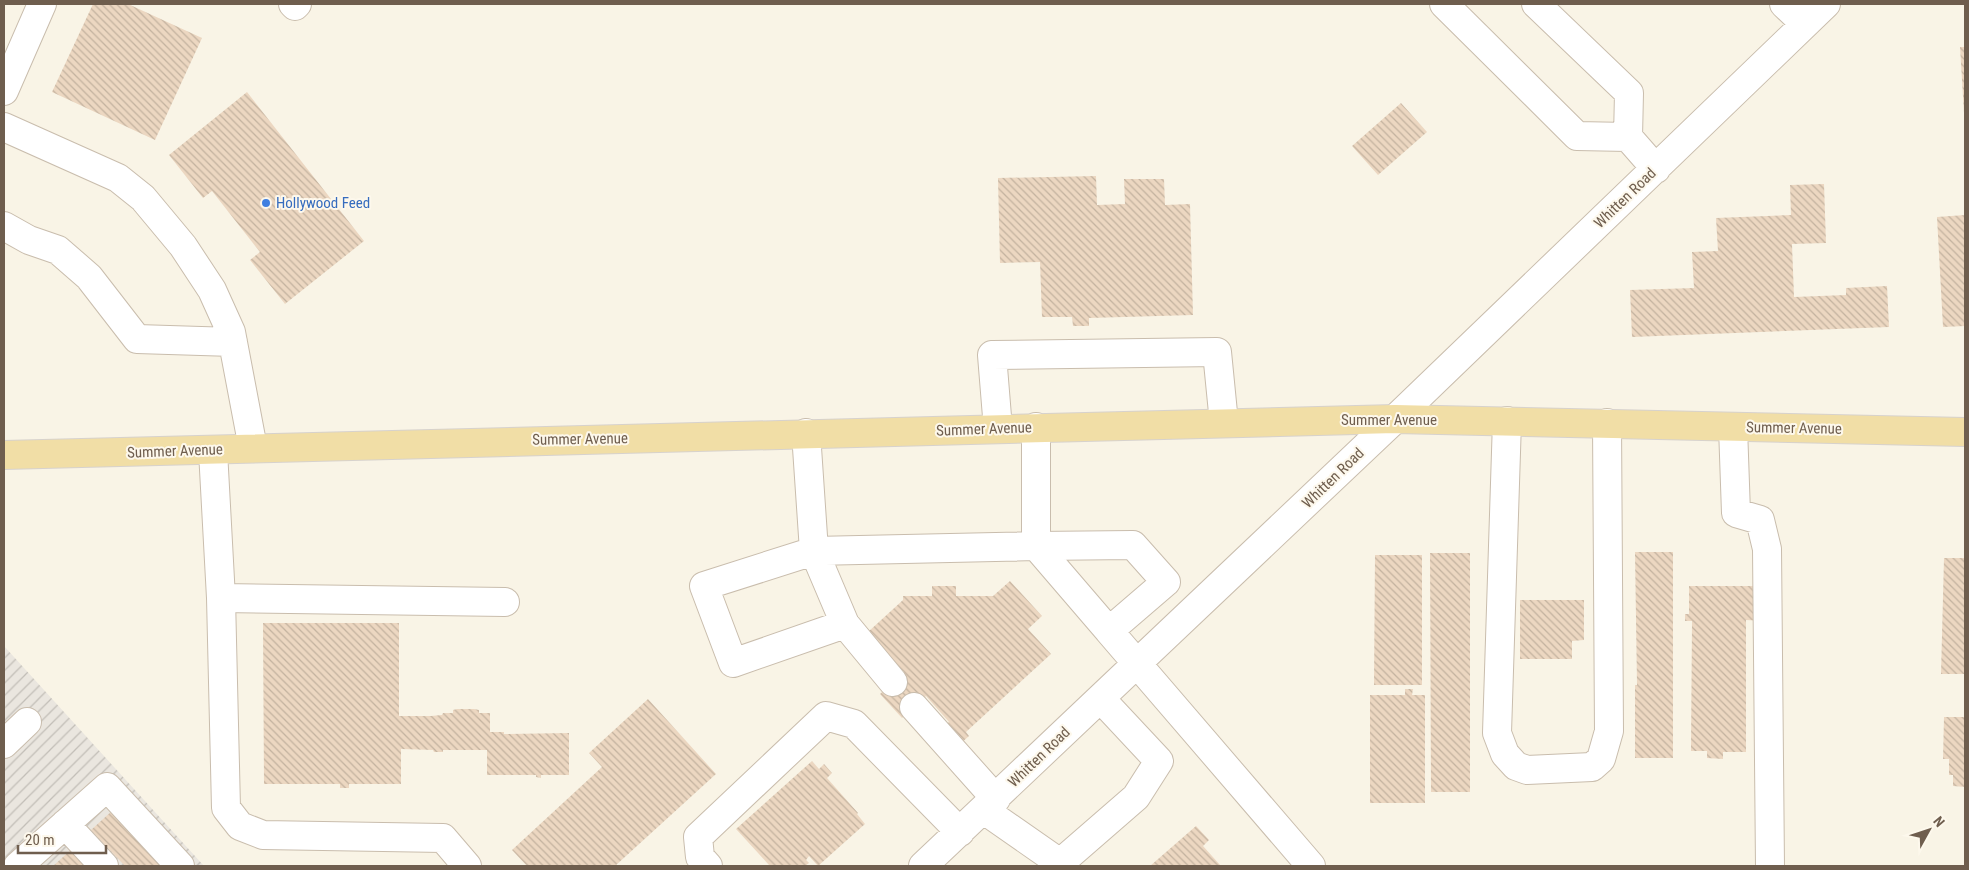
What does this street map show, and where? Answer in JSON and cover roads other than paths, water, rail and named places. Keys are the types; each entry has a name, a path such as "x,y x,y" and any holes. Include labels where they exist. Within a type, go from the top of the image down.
{"main road":[{"name":"Summer Avenue","path":"4,455 1395,419 1965,432"}],"street":[{"path":"4,91 42,4"},
{"path":"293,4 295,6 297,4"},
{"path":"1444,4 1577,136 1628,138"},
{"path":"1536,4 1629,93 1628,138 1656,169"},
{"path":"1784,4 1805,24"},
{"name":"Whitten Road","path":"923,866 1395,419 1826,4"},
{"path":"4,127 118,178 142,198 183,246 212,290 231,332 253,448"},
{"path":"4,226 29,240 58,250 89,277 137,339 233,342"},
{"path":"998,429 992,355 1217,352 1224,423"},
{"path":"1507,421 1497,733 1505,754 1516,766 1527,770 1592,767 1601,759 1609,731 1606,424"},
{"path":"1733,427 1736,513 1760,520 1767,549 1770,866"},
{"path":"1036,428 1036,546 1311,866"},
{"path":"806,433 814,551 845,624 893,682"},
{"path":"213,451 221,598 226,808 240,826 263,835 443,838 467,866"},
{"path":"845,624 733,663 704,586 814,551 1133,545 1166,582 1109,631"},
{"path":"221,598 505,602"},
{"path":"914,707 990,804 1061,865 1136,798 1159,761 1101,699"},
{"path":"708,866 700,857 698,837 826,716 854,724 960,832"},
{"path":"4,744 27,722"},
{"path":"4,850 18,866 107,787 180,866"},
{"path":"65,824 104,866"}],"place":[{"name":"Hollywood Feed","path":"266,203"}]}
